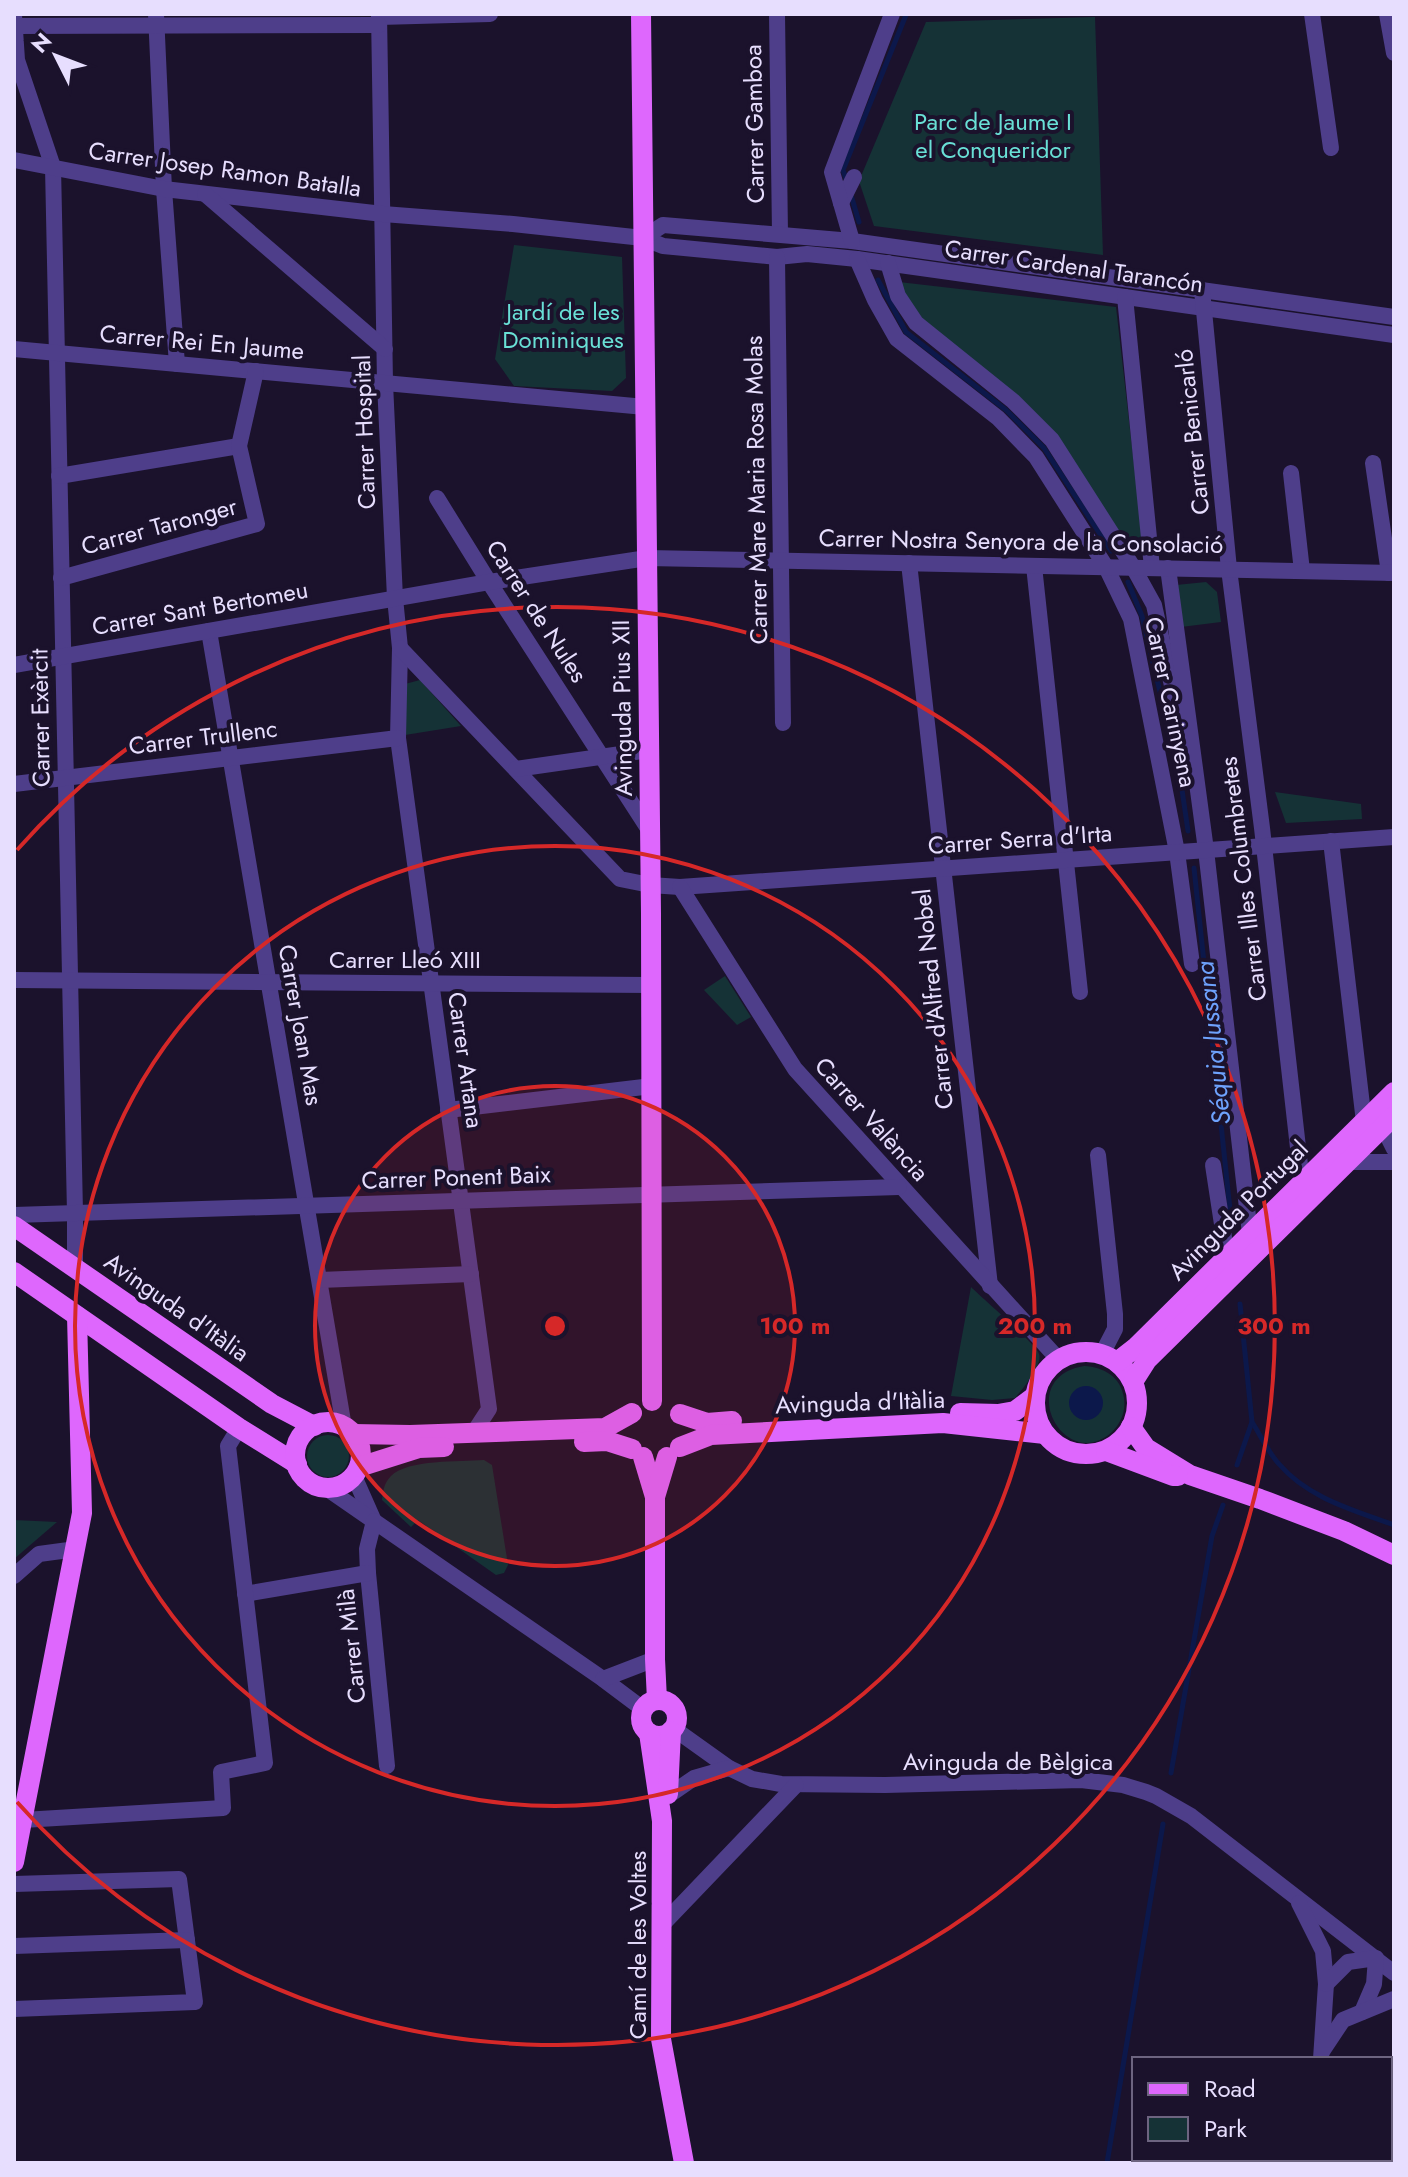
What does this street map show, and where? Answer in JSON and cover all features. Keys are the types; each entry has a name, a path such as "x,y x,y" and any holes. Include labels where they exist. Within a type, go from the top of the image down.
{"main road":[{"name":"Avinguda Pius XII","path":"641,14 653,1195 652,1401"},
{"name":"Avinguda Portugal","path":"1133,1382 1147,1360 1347,1162 1380,1122 1394,1092"},
{"name":"Avinguda Portugal","path":"1109,1358 1135,1348 1302,1183 1380,1122"},
{"name":"Avinguda d'Itàlia","path":"14,1226 272,1404 314,1426"},
{"path":"14,1272 239,1428 297,1464"},
{"path":"14,1862 82,1513 77,1316"},
{"path":"1080,1352 1109,1358 1133,1382 1137,1405 1131,1427 1121,1441 1106,1451 1084,1455 1062,1449 1045,1434 1036,1416 1035,1396 1043,1376 1059,1360 1080,1352"},
{"name":"Avinguda d'Itàlia","path":"680,1414 707,1423 945,1412 998,1414 1015,1411 1035,1396"},
{"path":"650,1705 666,1701 675,1709 676,1721 672,1730 660,1736 649,1733 641,1718 650,1705 655,1659 655,1497 626,1431 632,1413 652,1401 665,1402 680,1414 685,1430 655,1497"},
{"path":"632,1413 605,1428 410,1435 349,1430 334,1423 324,1423 314,1426 298,1442 297,1464 307,1481 326,1488 346,1483 357,1471 419,1448 607,1441 659,1459 673,1452"},
{"name":"Avinguda d'Itàlia","path":"673,1452 711,1435 943,1423 1045,1434"},
{"path":"1131,1427 1146,1448 1190,1475 1344,1531 1394,1555"},
{"path":"349,1430 361,1449 357,1471"},
{"path":"1106,1451 1173,1476 1190,1475"},
{"name":"Camí de les Voltes","path":"662,1821 668,1796 672,1730"},
{"name":"Camí de les Voltes","path":"649,1733 662,1821 661,2039 684,2163"}],"street":[{"path":"14,26 156,20 379,19 490,14"},
{"name":"Carrer Gamboa","path":"777,14 780,234"},
{"path":"852,241 843,200 832,172 892,14"},
{"path":"1312,14 1331,148"},
{"path":"1387,14 1394,53"},
{"name":"Carrer Exèrcit","path":"14,15 17,60 53,167 75,1267"},
{"name":"Carrer Hospital","path":"379,19 385,383 400,648"},
{"path":"156,20 177,364"},
{"name":"Carrer Josep Ramon Batalla","path":"14,160 164,189 383,214"},
{"path":"843,200 854,177"},
{"path":"205,194 385,349"},
{"name":"Carrer Cardenal Tarancón","path":"383,214 643,238 663,246 777,257 807,254 857,259 1394,335"},
{"name":"Carrer Cardenal Tarancón","path":"643,238 663,225 852,241 1394,317"},
{"path":"748,253 770,246 780,234"},
{"name":"Carrer Mare Maria Rosa Molas","path":"777,257 783,723"},
{"name":"Carrer Carinyena","path":"857,259 897,339 998,418 1036,457 1106,567 1131,619 1177,852 1192,964"},
{"name":"Carrer Carinyena","path":"888,263 898,296 916,323 1013,401 1052,440 1133,567 1154,605 1202,824"},
{"name":"Carrer Benicarló","path":"1202,290 1229,569"},
{"name":"Carrer Carinyena","path":"1125,297 1160,568 1206,850 1250,1234"},
{"name":"Carrer Rei En Jaume","path":"14,349 645,407"},
{"name":"Carrer Taronger","path":"61,578 257,524 239,446 256,371"},
{"path":"59,476 239,446"},
{"path":"1373,463 1392,573"},
{"path":"1291,473 1302,571"},
{"name":"Carrer de Nules","path":"437,498 649,830"},
{"name":"Carrer Nostra Senyora de la Consolació","path":"489,582 647,558 1392,573"},
{"name":"Carrer d'Alfred Nobel","path":"909,563 990,1286"},
{"path":"1034,566 1080,992"},
{"name":"Carrer Illes Columbretes","path":"1229,569 1302,1183"},
{"name":"Carrer Sant Bertomeu","path":"14,665 489,582"},
{"name":"Carrer Joan Mas","path":"209,631 307,1206 349,1430"},
{"path":"400,648 620,879 650,885"},
{"name":"Carrer Artana","path":"400,648 398,738 489,1409 474,1432"},
{"name":"Carrer Trullenc","path":"14,784 398,738"},
{"path":"516,769 649,750"},
{"name":"Carrer Serra d'Irta","path":"650,885 680,887 1394,837"},
{"path":"1331,841 1380,1122 1394,1149"},
{"name":"Carrer València","path":"680,887 795,1069 1059,1360"},
{"name":"Carrer Lleó XIII","path":"14,980 651,985"},
{"path":"448,1110 652,1086"},
{"path":"1098,1155 1115,1314 1109,1358"},
{"path":"1347,1162 1394,1162"},
{"path":"1213,1165 1227,1257"},
{"name":"Carrer Ponent Baix","path":"14,1215 899,1187"},
{"path":"320,1280 471,1274"},
{"path":"23,1820 223,1808 221,1772 265,1763 228,1446 239,1428"},
{"path":"357,1471 374,1521"},
{"path":"326,1488 603,1679 650,1705"},
{"name":"Carrer Milà","path":"374,1521 367,1549 368,1573 387,1766"},
{"path":"14,1576 39,1554 76,1549"},
{"path":"245,1594 368,1573"},
{"path":"603,1679 655,1659"},
{"name":"Avinguda de Bèlgica","path":"672,1730 729,1768 752,1779 796,1785 1081,1780 1123,1785 1156,1796 1191,1816 1394,1973"},
{"path":"668,1796 694,1778 729,1768"},
{"path":"662,1925 796,1785"},
{"path":"14,1884 179,1879 195,2002 14,2009"},
{"path":"1296,1897 1323,1951 1326,1984 1322,2055"},
{"path":"14,1946 187,1940"},
{"path":"1326,1984 1348,1962 1376,1958 1374,1984 1362,2012"},
{"path":"1322,2055 1343,2020 1394,1999"}],"green space":[{"name":"Parc de Jaume I el Conqueridor","path":"1095,17 1103,255 874,226 859,181 926,22"},
{"name":"Jardí de les Dominiques","path":"514,245 622,257 626,378 612,391 514,386 495,359"},
{"path":"899,282 1116,307 1144,552 1131,552 1076,469 920,318"},
{"path":"1206,582 1217,592 1221,622 1181,627 1176,585"},
{"path":"420,680 461,726 405,735 405,684"},
{"path":"1275,792 1361,804 1362,819 1286,823"},
{"path":"725,976 751,1017 737,1025 704,990"},
{"path":"971,1287 1039,1354 1035,1371 1015,1398 992,1400 951,1396"},
{"path":"1084,1366 1110,1374 1119,1384 1124,1398 1118,1425 1094,1442 1077,1442 1063,1433 1053,1420 1049,1403 1052,1387 1063,1374"},
{"path":"328,1435 343,1441 349,1456 343,1471 328,1477 313,1471 307,1456 313,1441"},
{"path":"484,1460 492,1465 508,1565 504,1573 496,1575 418,1520 411,1527 382,1500 383,1490 391,1476 409,1467"},
{"path":"14,1520 57,1522 14,1559"}],"shaded area":[{"path":"1086,1386 1098,1391 1103,1403 1098,1415 1086,1420 1074,1415 1069,1403 1074,1391"}],"waterway":[{"name":"Séquia Jussana","path":"847,182 843,170 906,15"},
{"name":"Séquia Jussana","path":"851,195 859,222"},
{"name":"Séquia Jussana","path":"878,280 906,332 1006,410 1044,448 1111,551"},
{"name":"Séquia Jussana","path":"1128,582 1142,616 1180,776 1188,831"},
{"name":"Séquia Jussana","path":"1194,868 1231,1219"},
{"name":"Séquia Jussana","path":"1237,1465 1252,1422 1240,1304"},
{"path":"1252,1422 1275,1459 1303,1486 1332,1502 1394,1525"},
{"path":"1171,1773 1212,1536 1223,1505"},
{"path":"1107,2163 1163,1824"}]}
